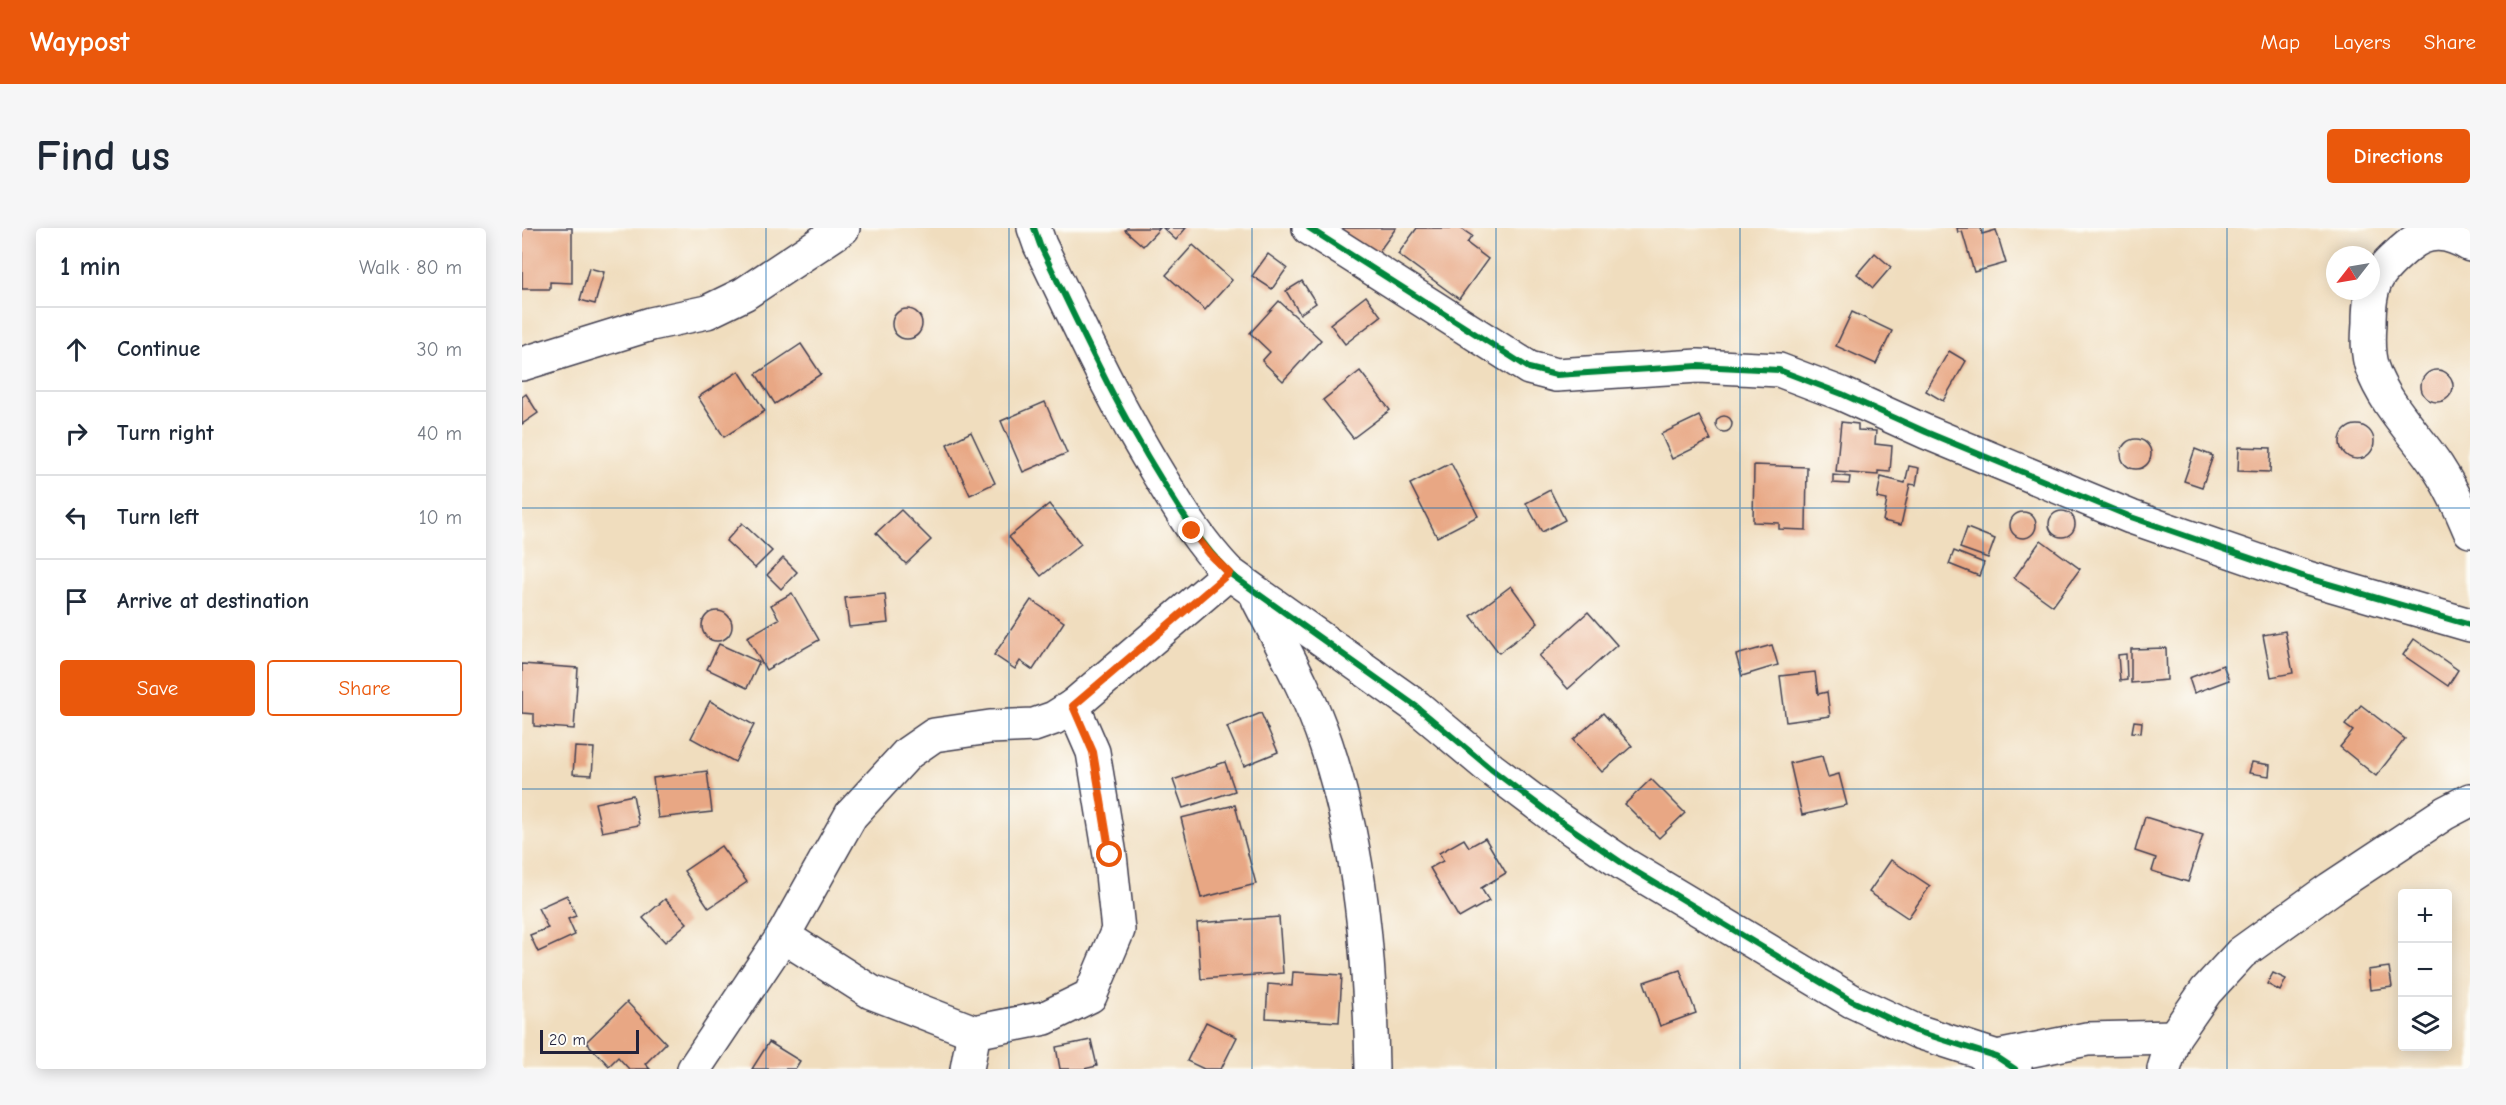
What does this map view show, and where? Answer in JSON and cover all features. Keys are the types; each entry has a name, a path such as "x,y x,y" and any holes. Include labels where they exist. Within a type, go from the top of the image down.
{"street":[{"path":"522,364 651,324 707,312 744,294 843,228"},
{"path":"1009,228 1037,236 1137,440 1192,531 1210,554 1229,573 1256,594 1417,707 1491,769 1556,818 1625,865 1852,1001 1993,1065 2087,1039 2174,1038"},
{"path":"1309,228 1529,368 1556,375 1698,366 1779,370 1842,394 1926,432 2131,517 2308,578 2470,625"},
{"path":"2470,245 2455,236 2436,233 2417,238 2389,262 2376,278 2369,297 2368,347 2372,368 2383,391 2438,468 2470,531"},
{"path":"694,1069 783,936 850,815 908,753 934,735 990,727 1034,725 1054,718 1073,706 1229,573"},
{"path":"1256,594 1307,697 1325,742 1352,839 1363,912 1370,986 1372,1069"},
{"path":"783,936 870,992 974,1032 1045,1018 1090,996 1118,930 1110,855 1093,752 1073,706"},
{"path":"2164,1069 2174,1038 2206,991 2241,952 2359,870 2445,813 2470,800"},
{"path":"967,1069 974,1032"}],"building":[{"path":"522,228 572,228 572,283 550,282 550,289 522,289"},
{"path":"1127,228 1160,228 1143,246 1125,230"},
{"path":"1163,228 1186,228 1176,240"},
{"path":"1335,228 1396,228 1375,257"},
{"path":"1417,228 1460,228 1472,236 1467,243 1488,259 1459,299 1398,254"},
{"path":"1957,228 1981,228 1982,234 1996,230 2006,263 1974,272 1962,231 1958,233"},
{"path":"1193,245 1232,280 1205,310 1166,275"},
{"path":"1875,253 1891,267 1873,288 1857,274"},
{"path":"1268,254 1287,268 1272,289 1252,276"},
{"path":"589,268 604,272 595,304 580,300"},
{"path":"1302,281 1316,303 1300,314 1286,291"},
{"path":"1366,296 1381,316 1345,344 1330,324"},
{"path":"1279,301 1321,340 1283,381 1262,361 1270,352 1250,333"},
{"path":"907,309 918,313 922,324 918,335 907,339 896,335 892,324 896,313"},
{"path":"1852,312 1892,331 1876,364 1836,346"},
{"path":"801,344 821,374 775,404 756,374"},
{"path":"1949,351 1966,361 1943,401 1926,391"},
{"path":"2437,370 2449,374 2453,386 2449,398 2437,402 2425,398 2421,386 2425,374"},
{"path":"739,371 765,411 724,437 698,397"},
{"path":"1360,371 1390,410 1353,438 1323,400"},
{"path":"526,394 538,413 522,424 522,397"},
{"path":"1045,402 1067,453 1023,472 1001,421"},
{"path":"1699,416 1711,440 1672,459 1661,434"},
{"path":"1724,416 1732,424 1724,432 1716,424"},
{"path":"1841,422 1858,424 1858,430 1876,431 1875,444 1892,446 1890,472 1878,471 1878,475 1836,472"},
{"path":"2357,425 2369,430 2374,442 2369,454 2357,459 2345,454 2340,442 2345,430"},
{"path":"971,432 995,483 970,495 947,444"},
{"path":"2136,439 2142,440 2150,448 2150,460 2142,468 2136,469 2130,468 2122,460 2121,454 2122,448 2130,440"},
{"path":"2239,447 2271,448 2270,472 2238,471"},
{"path":"2195,449 2213,456 2202,487 2184,481"},
{"path":"1451,463 1478,516 1437,537 1410,484"},
{"path":"1754,465 1807,467 1806,530 1779,529 1779,523 1753,522"},
{"path":"1909,466 1919,468 1916,485 1910,484 1901,525 1883,521 1887,500 1877,498 1881,477 1905,483"},
{"path":"1833,475 1850,477 1849,484 1833,483"},
{"path":"1550,490 1565,520 1542,532 1526,503"},
{"path":"1049,504 1081,544 1041,576 1009,537"},
{"path":"901,510 931,540 906,564 876,533"},
{"path":"2062,511 2071,515 2075,524 2071,533 2062,537 2053,533 2049,524 2053,515"},
{"path":"2023,512 2032,516 2036,525 2032,534 2023,538 2014,534 2010,525 2014,516"},
{"path":"742,523 772,551 755,568 726,541"},
{"path":"1967,528 1995,539 1988,558 1960,548"},
{"path":"2041,540 2080,569 2053,606 2014,578"},
{"path":"1954,551 1984,563 1979,576 1949,564"},
{"path":"783,558 797,572 781,589 767,575"},
{"path":"1511,586 1538,623 1499,653 1471,616"},
{"path":"792,593 819,640 766,670 747,637 779,619 771,605"},
{"path":"885,594 888,623 849,627 845,598"},
{"path":"1031,600 1064,622 1033,670 1020,661 1015,669 994,655"},
{"path":"717,611 728,615 732,626 728,637 717,641 706,637 702,626 706,615"},
{"path":"1588,612 1617,645 1568,689 1539,656"},
{"path":"2285,631 2293,673 2271,677 2263,635"},
{"path":"2414,639 2458,670 2448,686 2403,655"},
{"path":"719,644 759,662 747,688 707,669"},
{"path":"1772,645 1778,665 1742,676 1736,655"},
{"path":"2166,648 2167,680 2131,683 2131,649"},
{"path":"2126,654 2127,680 2120,681 2118,655"},
{"path":"522,664 578,668 574,729 534,726 534,714 522,713"},
{"path":"2223,665 2229,680 2194,693 2189,678"},
{"path":"1815,672 1818,694 1827,692 1830,716 1786,722 1780,676"},
{"path":"710,701 754,725 735,762 691,738"},
{"path":"2361,705 2405,739 2376,776 2340,747 2353,731 2345,725"},
{"path":"1261,713 1278,752 1244,766 1227,727"},
{"path":"1603,713 1632,746 1602,772 1573,740"},
{"path":"2134,721 2142,722 2141,733 2132,732"},
{"path":"575,747 594,748 592,775 573,774"},
{"path":"1822,756 1828,777 1839,774 1847,805 1802,815 1790,763"},
{"path":"1225,762 1235,791 1183,808 1173,780"},
{"path":"2252,762 2270,765 2269,776 2249,773"},
{"path":"707,771 712,812 658,818 653,778"},
{"path":"1651,779 1685,813 1659,838 1625,804"},
{"path":"633,795 639,825 602,832 595,803"},
{"path":"1235,805 1256,884 1201,898 1181,818"},
{"path":"2145,817 2203,835 2188,882 2152,871 2156,858 2135,851"},
{"path":"1485,838 1506,873 1481,888 1489,901 1459,918 1430,868 1443,861 1439,853 1464,839 1469,847"},
{"path":"721,846 747,882 709,908 684,871"},
{"path":"1891,860 1930,886 1908,918 1869,892"},
{"path":"567,895 576,916 568,919 575,935 538,952 530,935 548,928 538,908"},
{"path":"665,899 687,923 665,942 643,918"},
{"path":"1279,917 1283,973 1201,979 1197,923"},
{"path":"2389,967 2392,987 2370,990 2368,970"},
{"path":"1680,970 1696,1013 1660,1026 1644,982"},
{"path":"1293,972 1342,975 1339,1022 1266,1018 1268,984 1292,986"},
{"path":"2273,973 2286,979 2280,991 2267,984"},
{"path":"627,1002 666,1043 645,1064 650,1069 629,1069 618,1057 609,1066 586,1042"},
{"path":"1206,1022 1237,1037 1221,1069 1204,1069 1187,1061"},
{"path":"1091,1040 1097,1066 1084,1069 1060,1069 1056,1047"},
{"path":"769,1042 800,1061 795,1069 752,1069"}],"cycle path":[{"path":"1034,228 1040,245 1097,362 1143,449 1192,527 1229,573 1417,707 1491,769 1556,818 1625,865 1852,1001 1916,1031 1997,1057 2015,1069"},
{"path":"1309,228 1529,368 1556,375 1698,366 1779,370 1842,394 1926,432 2131,517 2308,578 2470,625"}],"route":[{"path":"1110,855 1093,752 1073,706 1229,573 1192,531"}]}
